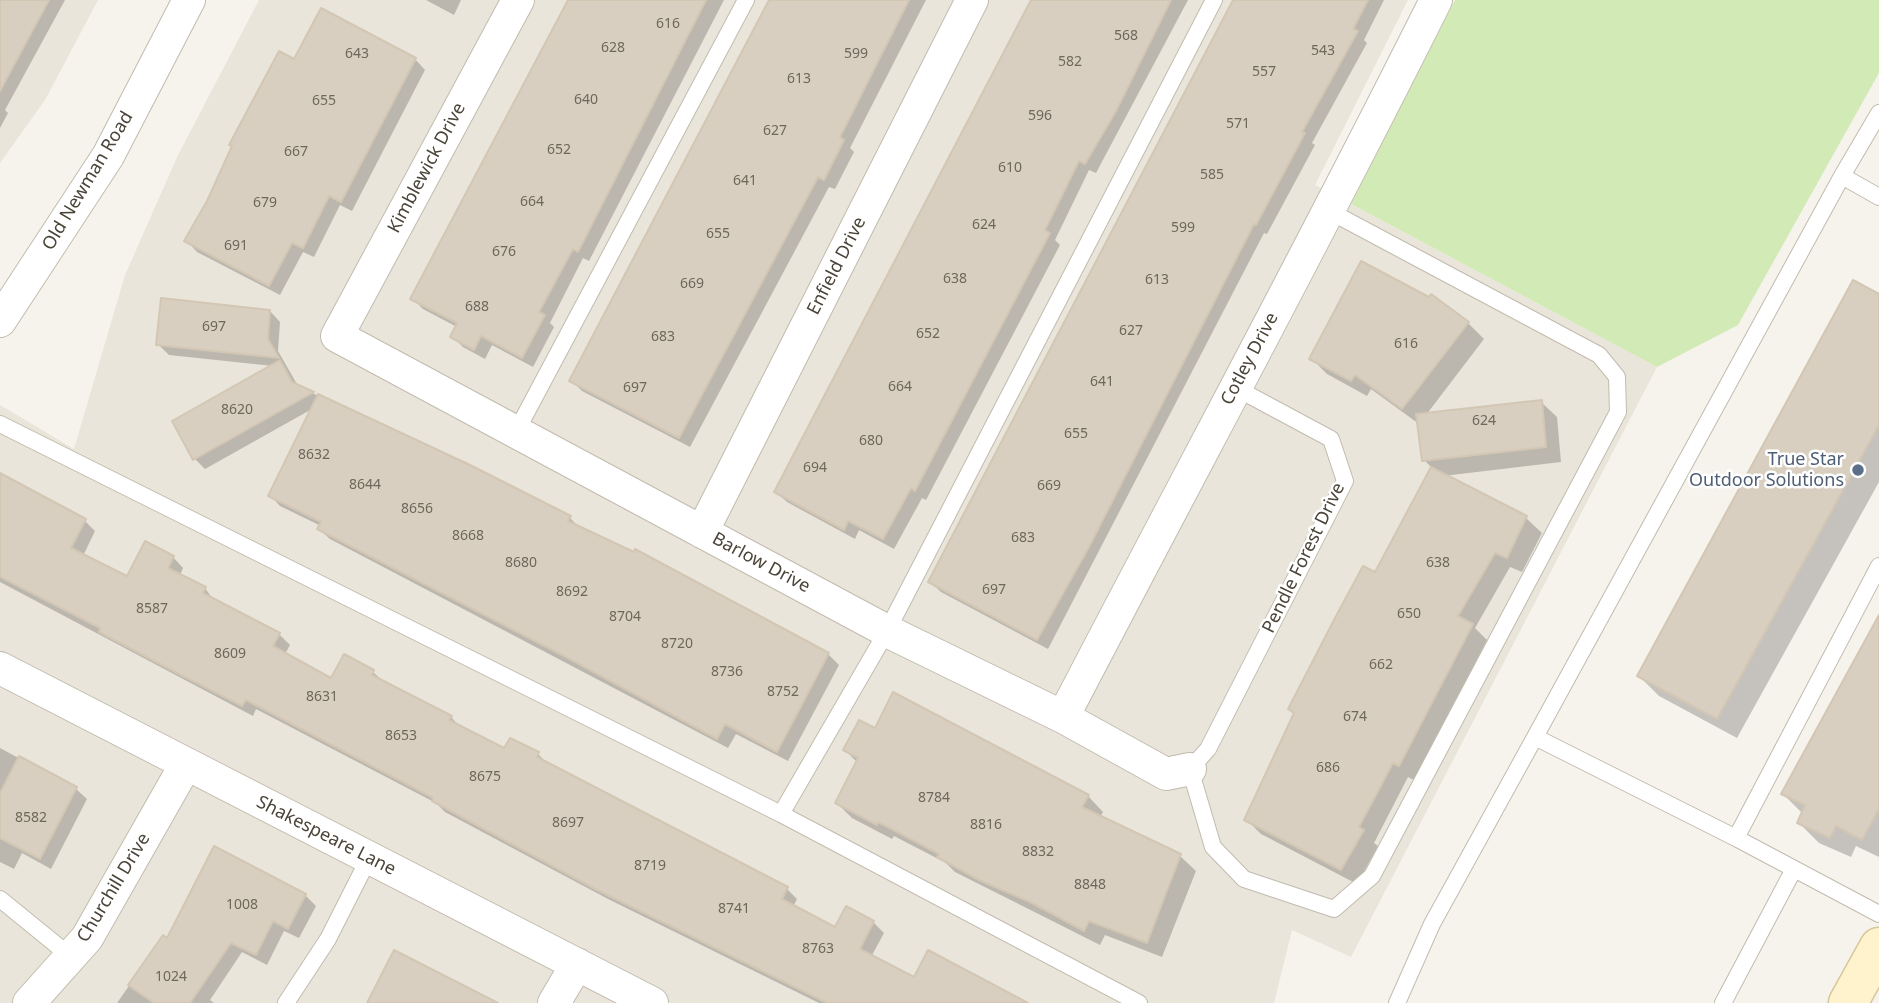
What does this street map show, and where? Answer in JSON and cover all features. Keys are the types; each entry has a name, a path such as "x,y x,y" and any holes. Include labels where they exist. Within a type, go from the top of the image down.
{"main road":[{"path":"1848,1003 1879,947"}],"street":[{"name":"Old Newman Road","path":"0,321 108,156 189,0"},
{"name":"Kimblewick Drive","path":"337,337 517,0"},
{"name":"Enfield Drive","path":"702,532 972,0"},
{"name":"Cotley Drive","path":"1063,717 1234,387 1331,212 1436,0"},
{"name":"Barlow Drive","path":"337,337 887,631 1063,717 1166,774 1190,769"},
{"name":"Shakespeare Lane","path":"0,668 652,1003"},
{"name":"Churchill Drive","path":"29,1003 87,937 186,764"},
{"path":"554,1003 578,964"}],"lane":[{"path":"516,432 746,0"},
{"path":"781,814 887,631 1214,0"},
{"path":"1398,1003 1432,924 1879,113"},
{"path":"1842,176 1879,197"},
{"path":"1190,769 1213,847 1244,879 1334,909 1372,876 1618,412 1617,377 1599,355 1331,212"},
{"name":"Pendle Forest Drive","path":"1190,769 1208,749 1345,481 1331,439 1234,387"},
{"path":"0,424 781,814 1139,1003"},
{"path":"1736,838 1879,566"},
{"path":"1535,737 1736,838 1879,914"},
{"path":"286,1003 328,939 369,858"},
{"path":"1723,1003 1794,869"},
{"path":"0,900 70,956"}],"shaded area":[{"path":"0,0 98,0 45,100 0,163"},
{"path":"259,0 1408,0 1315,185 1657,367 1351,957 1292,930 1274,1003 0,1003 0,405 74,449 125,275 178,155"}],"green space":[{"path":"1455,0 1879,0 1879,73 1738,325 1657,367 1351,204"}],"building":[{"path":"0,0 49,0 0,91"},
{"path":"568,0 706,0 578,252 573,249 539,312 545,315 522,358 481,336 474,350 450,337 457,323 410,299"},
{"path":"769,0 909,0 840,137 844,140 824,180 818,177 679,438 569,381"},
{"path":"1031,0 1171,0 1116,111 1085,164 1079,161 1045,230 1050,233 915,491 911,488 883,539 848,521 844,530 774,492"},
{"path":"1233,0 1368,0 1353,29 1358,31 1302,132 1305,133 1256,225 1254,224 1089,547 1037,640 928,582"},
{"path":"321,8 416,58 341,202 329,196 303,248 292,243 269,286 184,241 207,201 232,146 229,145 279,51 294,59"},
{"path":"1361,261 1429,297 1431,294 1469,322 1402,409 1355,375 1351,381 1309,359"},
{"path":"1853,280 1879,294 1879,425 1717,719 1637,676"},
{"path":"161,298 270,310 268,339 279,358 156,345"},
{"path":"280,360 292,382 314,392 193,460 172,421"},
{"path":"318,394 571,516 568,521 634,552 635,549 829,653 777,752 725,724 717,739 566,657 317,529 321,522 268,496"},
{"path":"1542,400 1546,447 1422,461 1416,414"},
{"path":"1431,467 1527,516 1507,558 1495,553 1458,616 1473,624 1399,766 1393,763 1359,827 1364,830 1341,870 1244,820 1294,713 1288,709 1335,618 1363,566 1375,572"},
{"path":"0,473 86,519 71,548 127,576 145,541 174,556 168,568 206,587 203,593 280,633 273,646 331,678 344,654 374,670 372,675 452,716 449,720 504,748 510,738 539,752 537,757 788,887 782,899 835,927 846,906 874,921 860,949 914,977 928,950 1028,1003 827,1003 595,889 432,801 433,798 246,700 242,706 181,675 99,632 100,628 0,577"},
{"path":"1879,615 1879,809 1862,840 1836,826 1830,838 1797,823 1805,805 1781,794"},
{"path":"893,692 1089,795 1082,807 1181,854 1147,943 1089,921 1084,931 1032,903 979,880 937,857 939,854 878,822 877,825 835,803 858,758 843,750 859,720 875,728"},
{"path":"19,756 77,787 40,859 0,838 0,793"},
{"path":"214,846 306,894 288,929 273,921 256,955 231,943 190,1003 154,1003 128,985 163,935 167,938"},
{"path":"394,950 498,1003 367,1003"}],"place":[{"name":"True Star Outdoor Solutions","path":"1858,470"}]}
